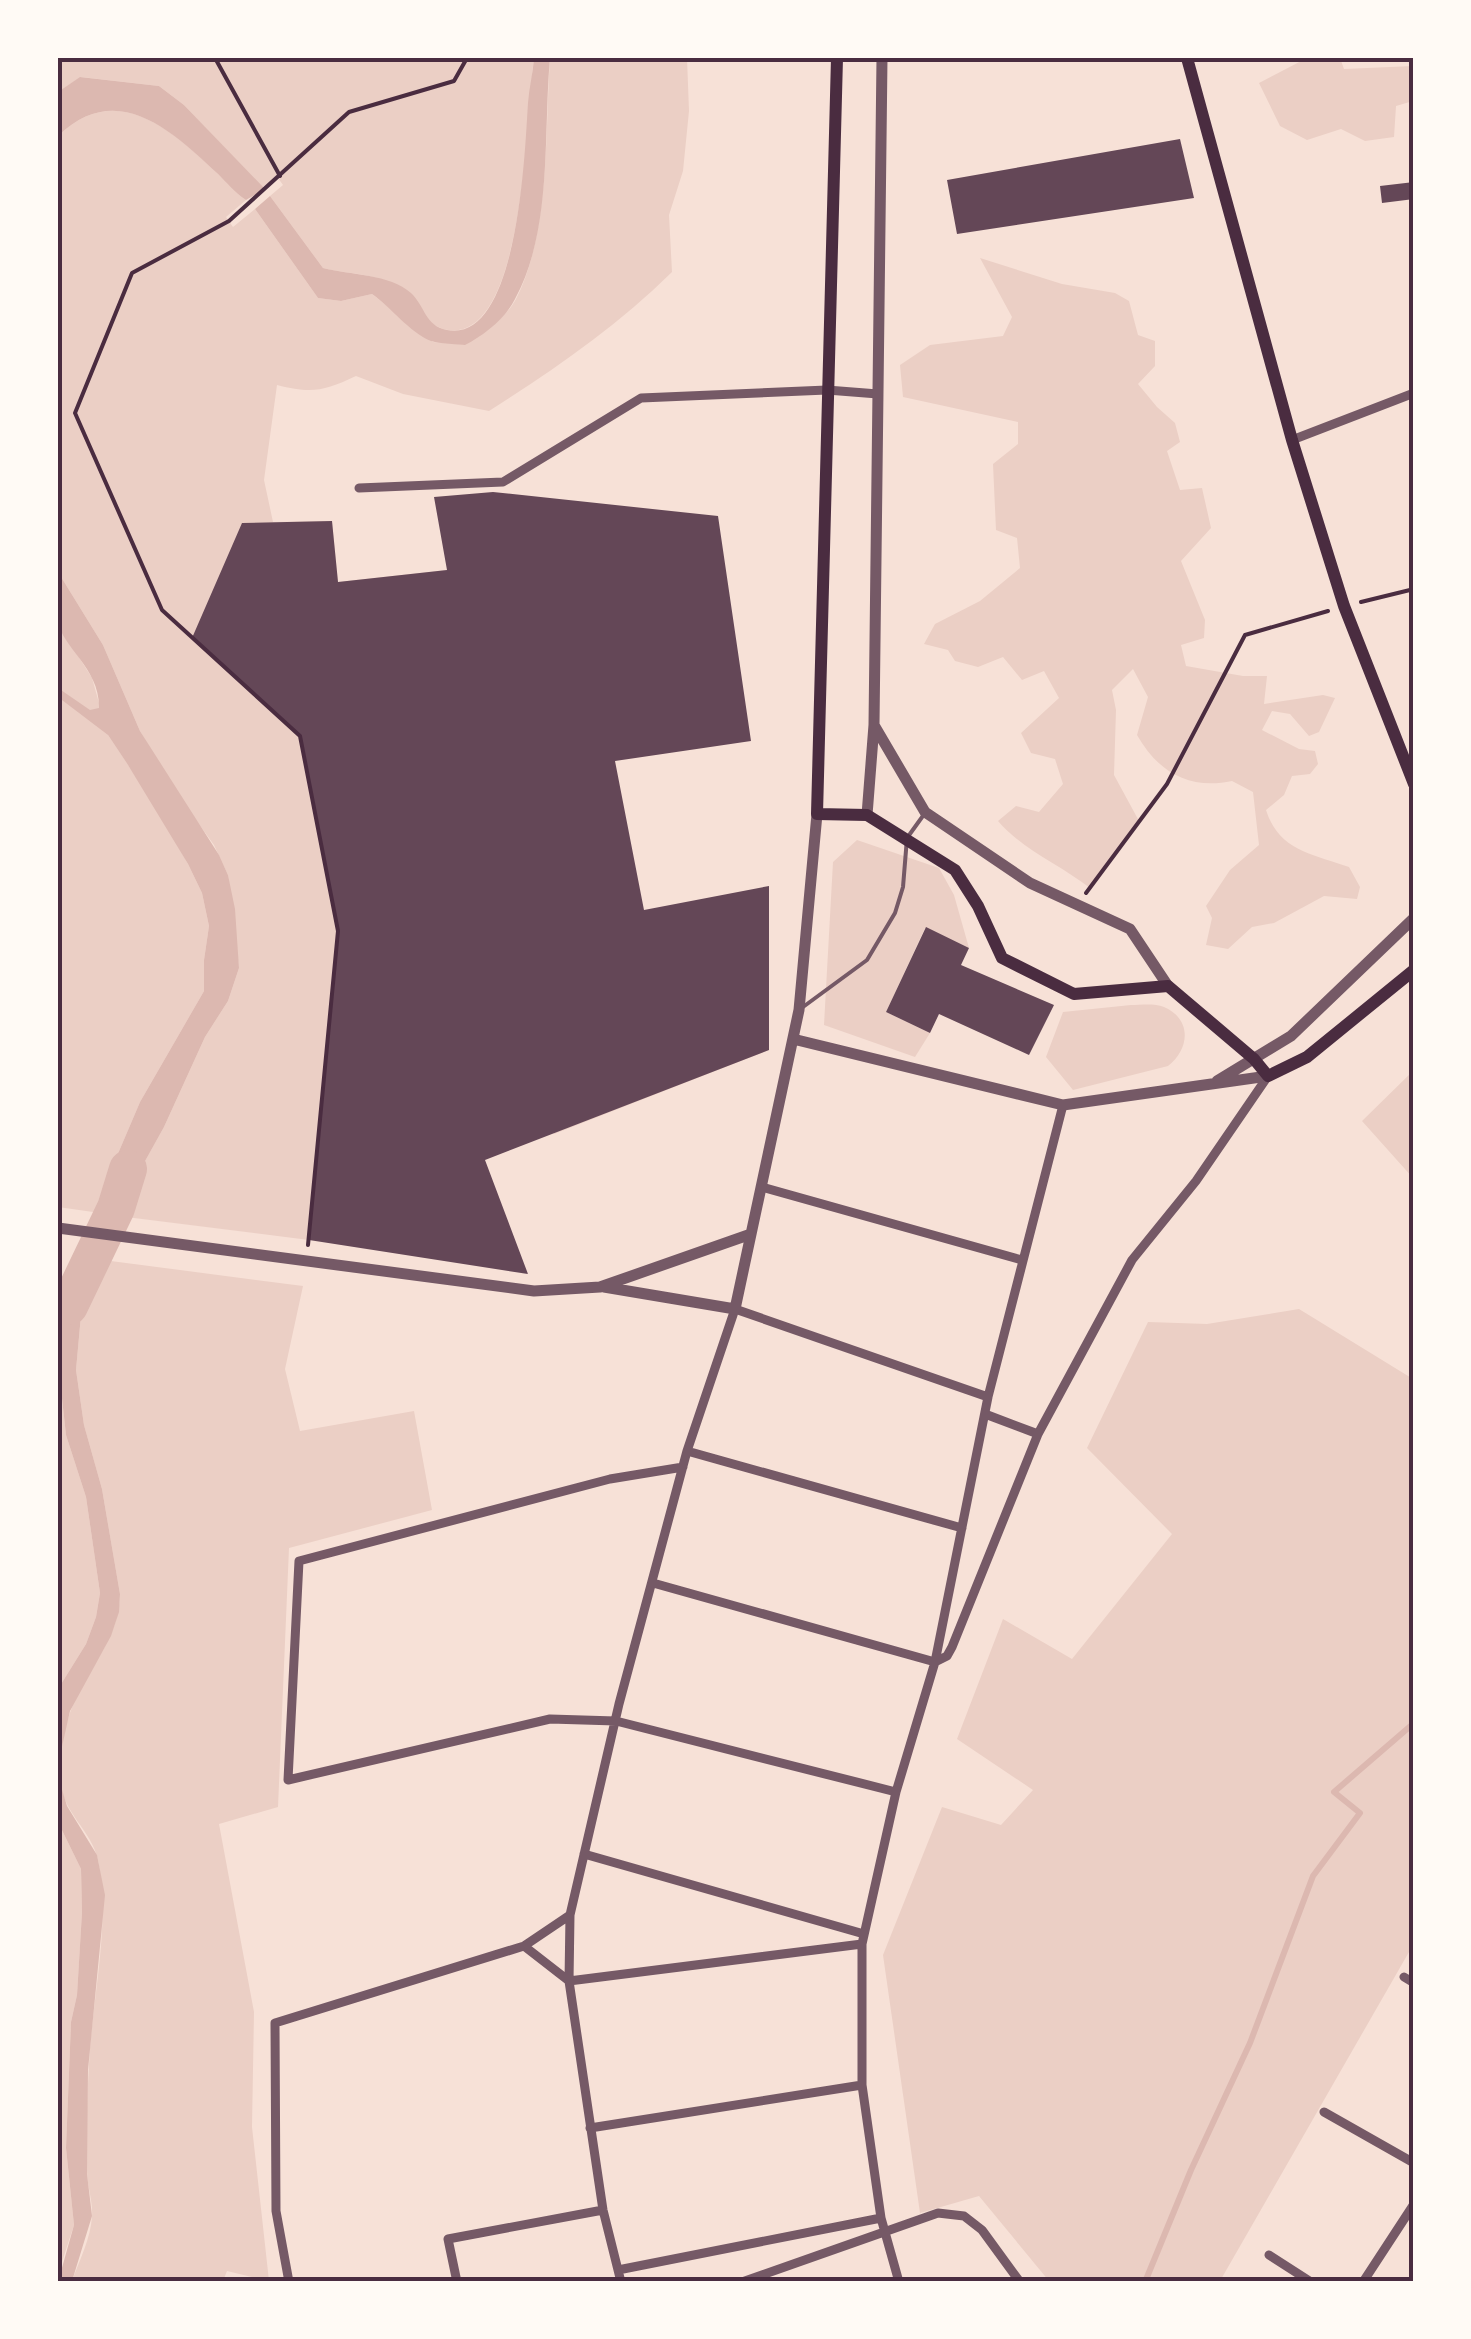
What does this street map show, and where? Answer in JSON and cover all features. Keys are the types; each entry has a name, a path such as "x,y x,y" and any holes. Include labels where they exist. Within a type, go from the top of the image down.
{"main road":[{"path":"837,58 817,814 867,815 955,870 978,906 1002,958 1074,994 1168,986 1254,1059 1268,1076 1307,1057 1414,970"},
{"path":"1187,58 1292,440 1344,606 1414,784"}],"street":[{"path":"867,815 874,724 882,58"},
{"path":"360,488 503,482 641,398 827,390 878,394"},
{"path":"1292,440 1414,393"},
{"path":"874,724 925,812 1030,883 1130,930 1168,986"},
{"path":"817,814 800,1010 794,1039 734,1309 687,1451 584,1854 570,1916 570,1981 603,2210 619,2276 881,2218"},
{"path":"1210,1085 1290,1036 1414,918"},
{"path":"794,1039 1064,1105 1268,1076"},
{"path":"654,1583 935,1662 947,1656 1038,1434 1132,1260 1196,1182 1268,1076"},
{"path":"898,2282 881,2218 862,2085 863,1938 896,1792 935,1662 988,1397 1064,1105"},
{"path":"762,1188 1022,1260"},
{"path":"58,1228 534,1292 600,1286 751,1234"},
{"path":"600,1286 734,1309 988,1397"},
{"path":"985,1414 1038,1434"},
{"path":"687,1451 962,1528"},
{"path":"683,1467 610,1479 299,1561 288,1780 550,1719 616,1721 896,1792"},
{"path":"584,1854 863,1938"},
{"path":"290,2282 276,2211 276,2023 524,1946 570,1916"},
{"path":"524,1946 570,1981 863,1938"},
{"path":"590,2128 862,2085"},
{"path":"1324,2112 1414,2163"},
{"path":"1362,2282 1414,2204"},
{"path":"457,2282 448,2239 603,2210"},
{"path":"742,2282 938,2213 964,2216 982,2230 1020,2282"},
{"path":"1269,2256 1311,2282"}],"lane":[{"path":"800,1010 867,960 895,913 903,887 907,838 925,812"}],"path":[{"path":"215,58 280,176"},
{"path":"307,1259 338,931 300,736 162,610 75,413 132,273 229,221 349,112 454,81 467,58"},
{"path":"1077,905 1168,784 1244,635 1414,589"}],"shaded area":[{"path":"58,58 534,58 518,216 508,262 493,299 474,324 448,330 430,322 400,291 383,280 323,268 270,196 283,185 278,178 262,187 184,105 159,86 81,77 58,92"},
{"path":"534,58 550,58 541,212 527,272 506,313 465,345 448,344 423,337 372,294 341,301 318,298 255,209 270,196 323,268 402,287 440,328 471,326 490,307 513,238"},
{"path":"550,58 687,58 689,111 683,171 669,215 672,272 584,346 489,411 403,394 356,376 318,390 277,385 264,480 273,522 332,521 338,582 447,570 533,969 769,940 769,1050 554,1134 532,1034 309,1240 126,1217 144,1163 205,1037 228,1001 239,968 228,875 214,845 173,788 140,731 103,645 58,572 58,136 80,119 101,112 122,111 143,117 182,141 246,200 226,217 233,227 255,209 318,298 341,301 372,294 433,342 464,345 506,313 527,273 544,181"},
{"path":"1307,58 1340,58 1344,69 1413,66 1413,101 1396,106 1394,137 1365,141 1341,129 1307,140 1280,126 1259,83"},
{"path":"80,77 159,86 184,105 265,189 246,200 181,141 142,117 122,111 80,119 58,136 58,92"},
{"path":"980,258 1062,284 1115,293 1129,301 1138,335 1155,341 1155,366 1138,384 1175,423 1180,442 1167,451 1180,490 1202,488 1211,528 1181,561 1205,620 1204,638 1181,645 1186,666 1267,676 1264,704 1323,695 1335,698 1319,732 1309,736 1290,714 1272,711 1262,730 1299,749 1315,751 1318,764 1310,774 1292,776 1284,795 1266,810 1288,843 1349,867 1360,887 1357,899 1324,896 1274,923 1252,927 1228,949 1206,945 1212,918 1206,906 1230,870 1259,845 1253,792 1232,781 1189,780 1155,759 1137,735 1148,697 1133,669 1112,690 1116,710 1114,775 1139,821 1090,888 1030,849 998,821 1016,806 1039,812 1063,784 1055,759 1031,753 1021,733 1059,698 1044,671 1022,680 1003,657 978,667 955,661 948,650 924,644 935,624 980,601 1020,568 1017,538 996,530 993,464 1018,444 1018,422 903,397 900,365 930,345 1003,336 1012,317"},
{"path":"58,572 103,645 140,731 219,855 235,909 239,968 228,1001 205,1037 144,1163 126,1217 100,1213 108,1177 140,1102 204,991 209,926 202,893 188,864 128,765 108,735 58,697 58,688 90,710 99,708 94,681 61,631"},
{"path":"58,624 92,678 108,735 188,864 202,893 209,926 204,991 140,1102 108,1177 100,1213 58,1207"},
{"path":"857,840 939,868 954,895 969,948 925,928 886,1012 930,1033 915,1057 824,1025 833,862"},
{"path":"1160,1006 1173,1012 1185,1035 1181,1051 1168,1066 1073,1090 1046,1057 1063,1012"},
{"path":"1413,1071 1413,1178 1362,1121"},
{"path":"82,1257 103,1260 81,1315 76,1370 120,1594 111,1636 70,1711 61,1751 60,1783 67,1806 97,1855 105,1895 88,2070 87,2174 92,2216 72,2281 58,2282 74,2225 66,2148 71,2022 77,1995 82,1912 81,1869 58,1822 58,1689 86,1644 100,1593 86,1497 66,1435 58,1362 58,1310"},
{"path":"103,1260 303,1286 285,1369 300,1431 414,1411 432,1510 289,1548 278,1807 219,1824 254,2012 252,2127 269,2281 227,2271 223,2281 72,2281 92,2216 87,2104 102,1911 98,1860 66,1801 60,1767 68,1717 112,1631 119,1607 102,1489 84,1425 76,1370 81,1315"},
{"path":"1299,1309 1413,1379 1413,1945 1220,2281 1049,2281 979,2196 920,2213 883,1955 942,1807 1001,1825 1033,1790 957,1739 1003,1619 1072,1659 1172,1534 1087,1448 1148,1322 1207,1324"},
{"path":"58,1362 66,1435 86,1497 100,1593 86,1644 58,1689"},
{"path":"58,1822 81,1869 82,1912 77,1995 71,2022 66,2148 74,2225 58,2274"}],"building":[{"path":"1180,139 1194,198 957,234 947,180"},
{"path":"1414,182 1414,199 1382,203 1380,186"},
{"path":"493,492 718,516 751,741 615,761 644,910 769,886 769,1050 485,1160 528,1274 309,1240 338,931 300,736 192,638 242,523 332,521 338,582 447,570 434,497"},
{"path":"926,927 969,948 961,965 1054,1005 1029,1055 939,1014 930,1033 886,1012"}],"waterway":[{"path":"69,1306 116,1208 128,1169"},
{"path":"1145,2282 1250,2043 1313,1876 1360,1813 1334,1792 1414,1723"}]}
